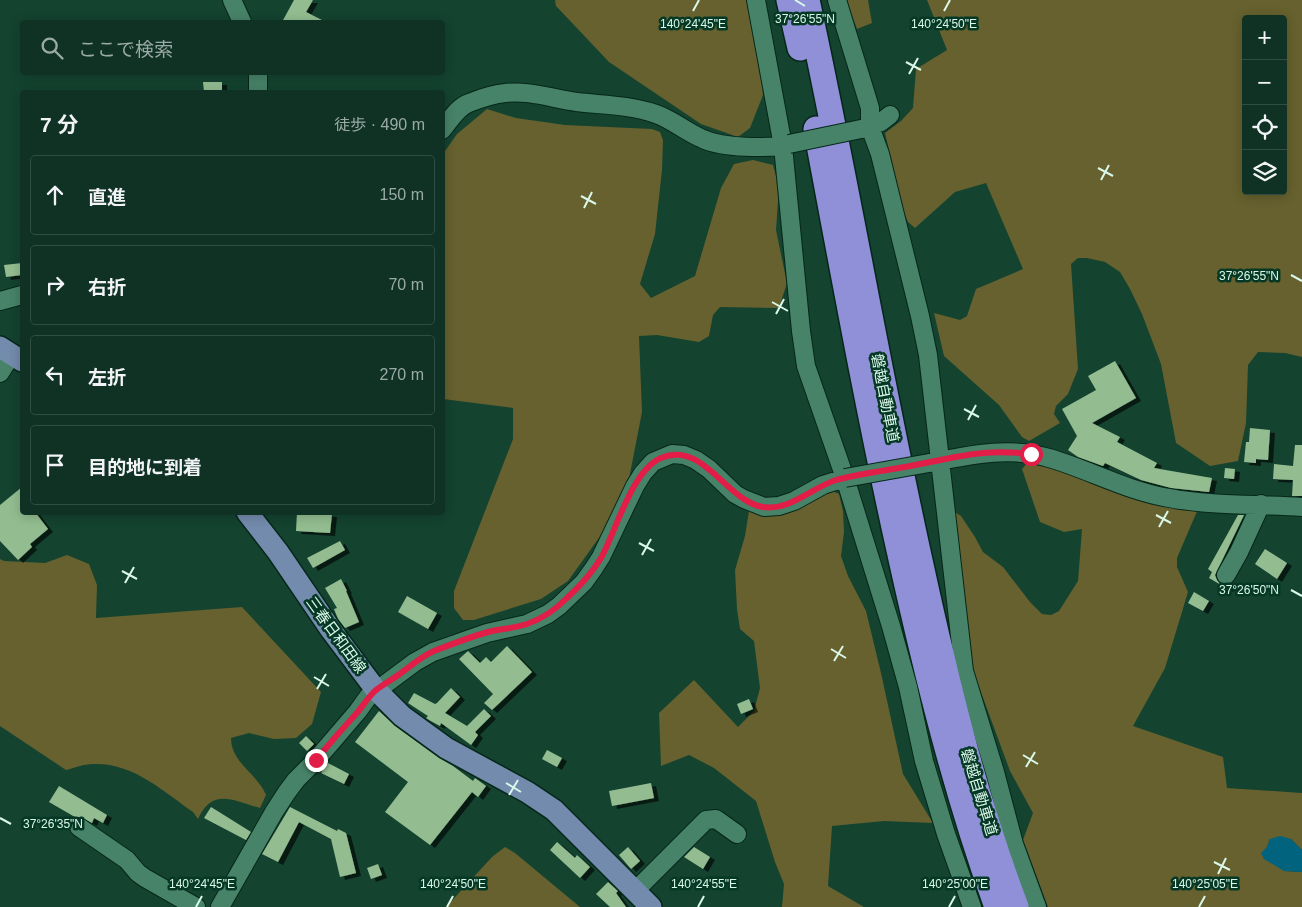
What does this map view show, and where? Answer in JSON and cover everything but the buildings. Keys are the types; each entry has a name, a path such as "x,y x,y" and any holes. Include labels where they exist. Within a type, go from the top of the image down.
{"highway":[{"name":"磐越自動車道","path":"789,0 808,86 880,463 910,602 941,727 966,812 998,907"},
{"name":"磐越自動車道","path":"807,0 825,83 897,457 941,653 982,803 1016,907"}],"main road":[{"name":"三春日和田線","path":"249,515 278,552 331,630 376,690 402,716 446,748 527,792 554,810 651,907"}],"street":[{"path":"232,0 241,20"},
{"path":"756,0 786,145 801,332 806,366 845,478 908,687 924,761 946,834 972,907"},
{"path":"837,0 870,108 866,128 880,154 926,345 934,462 964,671 995,772 1014,844 1037,907"},
{"path":"258,75 258,90"},
{"path":"445,126 457,112 468,103 505,93 531,93 654,113 704,140 728,146 786,145 866,128 890,115"},
{"path":"0,301 20,296"},
{"path":"0,373 11,354"},
{"path":"220,907 274,812 296,780 316,760 376,690 432,652 487,633 527,624 548,614 559,606 584,582 594,568 634,486 648,467 660,458 672,454 684,455 696,460 735,494 753,504 764,507 794,502 823,485 845,478 975,453 998,452 1031,454 1049,458 1135,489 1168,498 1202,502 1302,507"},
{"path":"1226,575 1261,504"},
{"path":"635,891 706,820 716,819 737,834"},
{"path":"79,827 127,860 145,878 196,907"}],"shaded area":[{"path":"555,0 747,0 760,50 763,95 750,128 738,137 701,124 609,62 556,6"},
{"path":"846,0 868,0 872,23 857,29"},
{"path":"927,0 1302,0 1302,357 1285,353 1258,352 1248,365 1246,423 1238,461 1210,466 1176,443 1161,364 1142,314 1120,272 1105,262 1078,258 1071,264 1078,369 1068,394 1056,406 1054,414 1060,423 1029,441 1022,437 999,405 944,356 934,313 960,320 967,316 976,289 1023,269 986,183 955,192 915,228 908,222 904,213 885,133 901,121 913,108 916,69 947,50"},
{"path":"487,109 516,118 565,125 652,129 660,132 663,140 662,170 655,234 640,284 651,298 695,276 721,188 734,164 753,160 773,165 779,187 776,230 787,283 779,308 720,307 713,315 709,336 699,342 657,335 639,336 642,412 628,484 601,535 568,581 541,599 474,620 463,620 454,608 454,591 513,439 513,408 445,399 445,151 457,134"},
{"path":"1029,461 1152,498 1198,509 1177,558 1177,567 1188,592 1165,668 1133,726 1223,757 1227,788 1302,793 1302,850 1291,839 1270,839 1267,847 1284,871 1302,872 1302,907 1048,907 1023,840 1033,813 1010,771 972,668 947,507 961,516 983,552 1003,567 1030,602 1042,614 1051,615 1059,611 1078,581 1082,529 1064,532 1040,522 1022,469"},
{"path":"830,490 839,494 843,511 844,532 841,556 848,576 866,611 903,774 933,823 884,821 832,826 828,886 864,907 782,907 784,884 756,801 714,768 689,755 661,766 659,713 694,680 738,727 754,711 760,688 754,641 740,629 735,570 745,536 749,511 774,515 809,503"},
{"path":"67,555 89,564 97,585 96,618 242,607 321,692 312,724 296,738 274,739 249,733 231,738 235,754 266,795 260,808 232,800 217,800 210,803 204,809 198,819 193,812 170,795 134,773 121,768 93,764 66,770 0,726 0,559 4,561 45,563"},
{"path":"505,847 515,853 580,907 446,907 492,857"}],"water":[{"path":"1280,836 1291,839 1302,850 1302,872 1284,871 1264,859 1261,853 1267,847 1270,839"}],"route":[{"path":"316,760 368,697 415,662 432,652 487,633 527,624 548,614 559,606 584,582 594,568 634,486 653,462 660,458 672,454 684,455 696,460 722,480 735,494 753,504 764,507 794,502 823,485 845,478 975,453 1031,454"}]}
